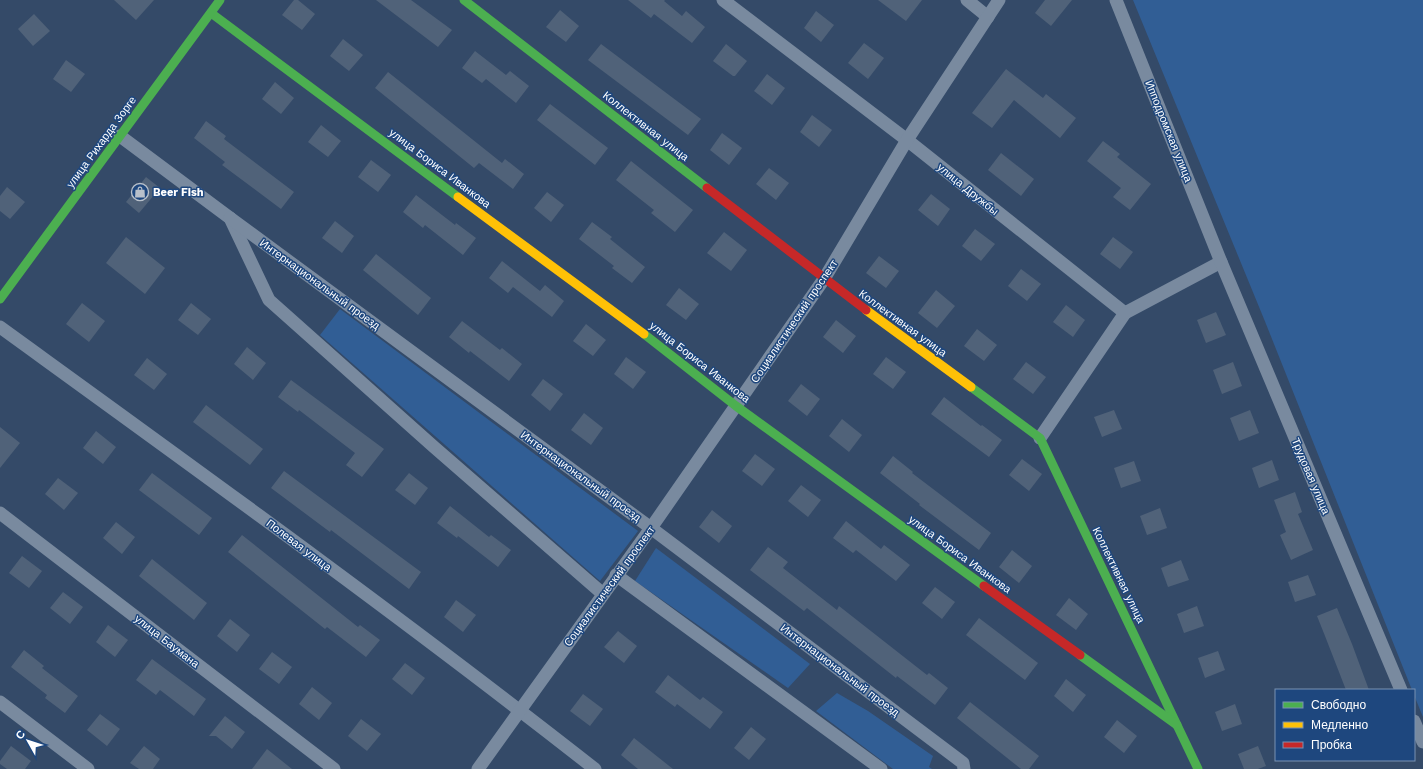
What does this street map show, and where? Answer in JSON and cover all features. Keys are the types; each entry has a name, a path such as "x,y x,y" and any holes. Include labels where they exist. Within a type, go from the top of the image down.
{"street":[{"name":"улица Рихарда Зорге","path":"0,299 220,0"},
{"name":"Коллективная улица","path":"464,0 824,279 1040,438 1198,769"},
{"name":"улица Дружбы","path":"723,0 907,140 1124,314"},
{"path":"967,0 988,17"},
{"name":"Социалистический проспект","path":"478,769 651,528 824,279 907,140 999,0"},
{"name":"Ипподромская улица","path":"1116,0 1222,262"},
{"name":"улица Бориса Иванкова","path":"211,13 680,361 736,406 1177,725"},
{"name":"Интернациональный проезд","path":"120,136 651,528 963,762 964,769"},
{"name":"Интернациональный проезд","path":"230,218 269,300 434,447 603,594"},
{"path":"1040,438 1124,314 1222,262"},
{"name":"Трудовая улица","path":"1222,262 1401,689"},
{"name":"Полевая улица","path":"0,327 252,510 520,710 594,769"},
{"name":"улица Баумана","path":"0,513 334,769"},
{"path":"616,575 881,769"},
{"path":"0,702 88,769"},
{"path":"1415,723 1423,742"}],"shaded area":[{"path":"1133,0 1423,0 1423,717 1415,697 1415,689 1412,689 1264,319"},
{"path":"340,309 638,531 600,581 320,335"},
{"path":"656,548 810,664 788,688 635,581"},
{"path":"837,693 868,711 933,756 929,767 932,769 893,769 816,711"}],"building":[{"path":"114,0 154,0 136,20"},
{"path":"294,0 298,0 315,14 302,30 282,15"},
{"path":"376,0 411,0 452,30 438,47"},
{"path":"628,0 665,0 664,1 682,16 686,11 705,27 692,43 654,14 651,18"},
{"path":"878,0 922,0 906,21"},
{"path":"1045,0 1072,0 1051,26 1035,13"},
{"path":"560,10 579,26 566,42 546,27"},
{"path":"816,11 834,25 821,42 804,28"},
{"path":"34,14 50,31 33,46 18,29"},
{"path":"343,39 363,55 349,71 330,56"},
{"path":"864,43 884,58 868,79 848,63"},
{"path":"601,44 701,119 688,135 588,60"},
{"path":"726,44 747,61 735,76 713,61"},
{"path":"475,51 506,75 510,71 529,86 516,103 486,79 482,83 462,68"},
{"path":"66,60 85,74 71,92 53,79"},
{"path":"1006,69 1043,98 1046,94 1076,118 1060,138 1014,100 992,128 972,113"},
{"path":"388,72 502,163 505,159 524,174 513,189 479,163 474,168 375,88"},
{"path":"767,74 785,88 772,105 754,91"},
{"path":"275,82 294,98 281,114 262,99"},
{"path":"550,104 608,148 595,165 537,120"},
{"path":"812,115 832,130 819,147 800,132"},
{"path":"206,121 226,136 224,139 294,192 281,209 222,165 225,162 194,138"},
{"path":"321,125 341,141 328,157 308,142"},
{"path":"722,133 742,148 729,165 710,150"},
{"path":"1103,141 1120,154 1117,157 1151,184 1130,210 1113,197 1121,188 1087,161"},
{"path":"1001,153 1034,179 1021,196 988,170"},
{"path":"371,160 391,175 378,192 358,177"},
{"path":"631,161 693,210 675,232 651,213 654,210 616,180"},
{"path":"769,168 789,183 776,200 756,184"},
{"path":"146,177 160,188 139,213 126,202"},
{"path":"7,187 25,202 10,219 0,211 0,196"},
{"path":"547,192 564,205 551,222 534,208"},
{"path":"931,194 950,209 938,226 918,210"},
{"path":"416,195 455,225 456,223 476,238 463,255 425,225 423,228 403,212"},
{"path":"335,221 354,236 342,253 322,238"},
{"path":"592,222 612,237 610,239 645,267 632,283 612,268 614,266 579,239"},
{"path":"975,229 995,244 981,261 962,246"},
{"path":"724,232 747,250 731,271 707,253"},
{"path":"126,237 165,268 145,294 106,263"},
{"path":"1113,237 1133,252 1120,269 1100,254"},
{"path":"376,254 431,298 418,315 363,270"},
{"path":"879,256 899,271 886,288 866,273"},
{"path":"502,261 540,291 545,285 564,301 552,317 513,287 508,293 489,278"},
{"path":"1021,269 1041,284 1027,301 1008,286"},
{"path":"679,288 699,304 686,320 666,305"},
{"path":"936,290 955,306 937,328 918,313"},
{"path":"82,303 105,321 89,342 66,324"},
{"path":"191,303 211,319 198,335 178,320"},
{"path":"1066,305 1085,320 1073,337 1053,322"},
{"path":"1216,312 1226,335 1206,343 1197,320"},
{"path":"836,320 856,336 843,353 823,337"},
{"path":"462,321 500,350 502,348 522,364 509,381 449,337"},
{"path":"586,324 606,340 593,356 573,341"},
{"path":"977,329 997,345 984,361 964,346"},
{"path":"247,347 266,363 253,380 234,364"},
{"path":"626,357 646,372 633,389 614,374"},
{"path":"886,357 906,372 893,389 873,374"},
{"path":"147,358 167,374 154,390 134,375"},
{"path":"1026,362 1046,377 1033,394 1013,379"},
{"path":"1233,362 1242,386 1222,394 1213,370"},
{"path":"543,379 563,394 550,411 531,395"},
{"path":"291,380 384,449 362,477 346,465 355,453 299,410 298,412 278,397"},
{"path":"801,384 820,399 807,416 788,401"},
{"path":"944,397 981,426 982,425 1002,440 989,457 931,414"},
{"path":"206,405 263,449 250,465 193,422"},
{"path":"1114,410 1122,429 1102,437 1094,417"},
{"path":"1250,410 1259,433 1239,441 1230,418"},
{"path":"584,413 603,428 591,445 571,430"},
{"path":"842,419 862,435 849,452 829,436"},
{"path":"0,427 20,443 0,468"},
{"path":"96,431 116,447 103,464 83,448"},
{"path":"755,454 775,469 762,486 742,471"},
{"path":"893,456 913,472 912,473 991,533 979,550 919,505 920,504 880,473"},
{"path":"1022,459 1042,474 1029,491 1009,475"},
{"path":"1272,460 1279,480 1259,488 1252,468"},
{"path":"1134,461 1141,481 1121,488 1114,468"},
{"path":"284,471 421,572 409,589 331,530 330,532 271,488"},
{"path":"152,473 212,518 199,535 139,490"},
{"path":"409,473 428,488 415,505 395,490"},
{"path":"58,478 78,493 64,510 45,494"},
{"path":"801,485 821,500 808,517 788,501"},
{"path":"1295,492 1302,512 1298,514 1313,550 1291,560 1280,535 1286,532 1274,500"},
{"path":"450,506 489,537 491,535 511,550 498,567 458,536 457,538 437,523"},
{"path":"1160,508 1167,528 1147,535 1140,516"},
{"path":"712,510 732,526 719,543 699,527"},
{"path":"846,521 881,549 884,545 910,565 896,581 856,550 853,553 833,538"},
{"path":"116,522 135,537 122,554 103,538"},
{"path":"242,535 358,627 360,625 380,640 366,657 327,627 325,629 228,552"},
{"path":"768,547 788,562 783,568 837,610 839,606 927,675 929,673 948,688 935,705 897,676 896,678 807,608 804,611 750,570"},
{"path":"1012,550 1032,566 1019,583 999,567"},
{"path":"22,556 42,571 29,588 9,573"},
{"path":"152,559 207,603 194,620 139,576"},
{"path":"1181,560 1189,580 1168,587 1161,568"},
{"path":"1308,575 1316,595 1295,602 1288,582"},
{"path":"935,587 955,602 942,619 922,603"},
{"path":"63,592 83,607 70,624 50,608"},
{"path":"1069,598 1088,614 1076,630 1056,615"},
{"path":"456,600 476,615 463,632 444,617"},
{"path":"1197,606 1204,626 1184,633 1177,614"},
{"path":"1337,608 1369,689 1346,689 1317,616"},
{"path":"979,618 1038,663 1025,680 966,635"},
{"path":"230,619 250,635 237,652 217,636"},
{"path":"108,625 128,640 115,657 96,642"},
{"path":"618,631 637,646 624,663 604,647"},
{"path":"24,650 44,666 42,668 78,696 65,713 45,698 47,695 11,667"},
{"path":"1218,651 1225,670 1205,678 1198,658"},
{"path":"272,652 292,667 279,684 259,669"},
{"path":"152,659 206,699 194,716 160,690 156,695 136,680"},
{"path":"405,663 425,678 412,695 392,679"},
{"path":"668,675 700,700 703,697 723,712 710,729 677,704 675,707 655,692"},
{"path":"1066,679 1086,695 1073,712 1054,696"},
{"path":"312,687 332,703 319,720 299,704"},
{"path":"583,694 603,709 590,726 570,711"},
{"path":"970,702 1039,756 1029,769 1021,769 957,718"},
{"path":"1235,704 1242,724 1222,731 1215,712"},
{"path":"100,714 120,729 107,746 87,730"},
{"path":"225,716 245,732 232,749 216,736 209,736"},
{"path":"361,719 381,734 367,751 348,736"},
{"path":"1117,720 1137,736 1124,753 1104,737"},
{"path":"751,727 766,739 749,760 734,748"},
{"path":"634,738 673,769 638,769 621,755"},
{"path":"11,746 31,761 25,769 7,769 0,764 0,761"},
{"path":"144,746 160,759 153,769 139,769 130,763"},
{"path":"1258,746 1266,766 1258,769 1244,769 1238,754"},
{"path":"267,749 292,769 252,769"}],"traffic: fast":[{"path":"0,299 220,0"},
{"path":"464,0 707,188"},
{"path":"211,13 458,197"},
{"path":"644,334 736,406 984,586"},
{"path":"971,387 1040,438 1198,769"},
{"path":"1080,655 1177,725"}],"traffic: slow":[{"path":"458,197 644,334"},
{"path":"866,310 971,387"}],"traffic: jam":[{"path":"707,188 866,310"},
{"path":"984,586 1080,655"}],"place":[{"name":"Beer Fish","path":"140,192"}]}
